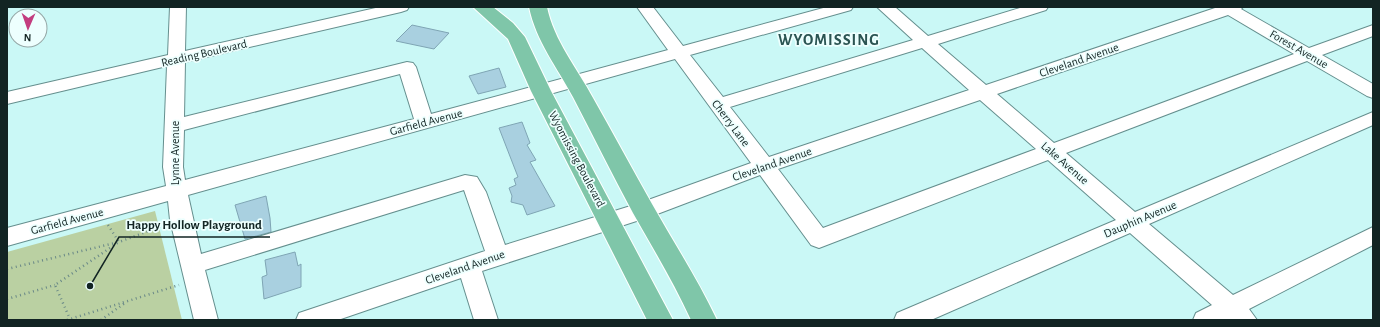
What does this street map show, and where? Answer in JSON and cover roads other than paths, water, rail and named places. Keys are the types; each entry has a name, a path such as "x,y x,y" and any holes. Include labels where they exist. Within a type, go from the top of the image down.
{"main road":[{"name":"Wyomissing Boulevard","path":"482,7 507,27 516,37 542,91 660,320"},
{"path":"538,7 540,21 550,43 575,82 644,210 674,262 704,320"}],"street":[{"name":"Lynne Avenue","path":"178,7 173,167 175,191 206,320"},
{"name":"Reading Boulevard","path":"7,98 349,7"},
{"name":"Reading Boulevard","path":"7,84 401,7"},
{"name":"Cherry Lane","path":"645,7 819,239 1052,151"},
{"name":"Garfield Avenue","path":"7,237 845,7"},
{"name":"Lake Avenue","path":"885,7 1238,314"},
{"path":"718,105 1040,7"},
{"name":"Forest Avenue","path":"1230,8 1373,92"},
{"name":"Cleveland Avenue","path":"308,320 498,256 644,210 764,166 1230,8"},
{"path":"1052,151 1373,30"},
{"path":"174,126 407,67 425,123"},
{"name":"Dauphin Avenue","path":"906,320 1373,118"},
{"path":"194,272 465,182 470,182 476,192 498,256"},
{"path":"1205,320 1238,314 1373,235"},
{"path":"469,266 486,320"}],"place":[{"name":"Happy Hollow Playground","path":"90,286"}],"district":[{"name":"WYOMISSING","path":"829,39"}]}
